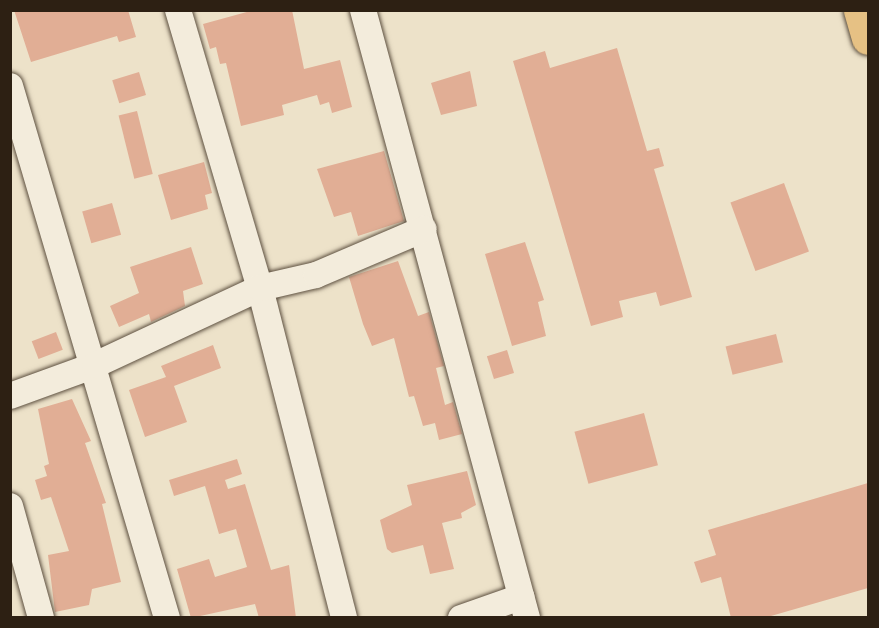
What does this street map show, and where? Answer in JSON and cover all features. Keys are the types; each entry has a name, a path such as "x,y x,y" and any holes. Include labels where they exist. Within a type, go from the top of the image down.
{"main road":[{"path":"860,10 868,38"}],"street":[{"path":"178,10 260,288 344,618"},
{"path":"363,10 424,229 524,607 460,618"},
{"path":"10,86 95,365 167,618"},
{"path":"10,396 95,365 260,288 316,275 424,229"},
{"path":"10,506 41,618"}],"building":[{"path":"14,10 128,10 136,37 119,42 117,36 31,62"},
{"path":"254,10 292,10 304,69 340,60 352,107 332,113 329,102 320,105 317,95 282,105 284,115 241,126 226,63 220,64 216,47 210,49 203,24"},
{"path":"617,48 647,151 659,148 664,166 654,169 692,297 660,306 656,292 619,301 623,317 591,326 513,61 545,51 550,68"},
{"path":"470,71 477,106 441,115 431,83"},
{"path":"139,72 146,95 119,103 112,80"},
{"path":"137,111 153,174 134,179 119,116"},
{"path":"384,151 404,221 358,236 351,212 334,217 317,169"},
{"path":"204,162 212,193 205,195 208,209 171,220 158,175"},
{"path":"784,183 809,252 755,271 730,202"},
{"path":"112,203 121,235 91,243 82,212"},
{"path":"525,242 544,300 538,302 546,336 512,346 485,254"},
{"path":"191,247 203,284 183,291 185,306 151,322 149,314 119,327 110,306 139,293 130,267"},
{"path":"398,261 418,316 429,312 444,366 436,368 445,405 453,402 462,434 439,440 435,423 423,426 414,396 409,397 394,338 372,346 363,324 349,277"},
{"path":"56,332 63,350 39,359 32,341"},
{"path":"776,334 783,362 733,375 726,347"},
{"path":"213,345 221,368 174,386 187,422 145,437 129,390 166,377 161,366"},
{"path":"507,350 514,373 494,379 487,356"},
{"path":"72,399 91,441 85,443 106,503 102,504 121,582 92,589 89,605 55,612 48,555 69,551 51,497 41,500 35,480 47,476 44,466 49,464 38,409"},
{"path":"644,413 658,465 588,484 574,432"},
{"path":"237,459 242,474 225,480 228,489 245,484 271,570 289,565 296,618 259,618 255,604 191,618 177,569 209,559 215,577 247,567 236,529 219,534 205,486 174,496 169,480"},
{"path":"467,471 476,505 461,513 462,518 442,523 454,569 430,574 423,545 392,553 387,549 380,520 412,505 407,485"},
{"path":"868,483 868,588 764,618 731,618 721,577 701,583 694,562 716,555 708,530"}]}
